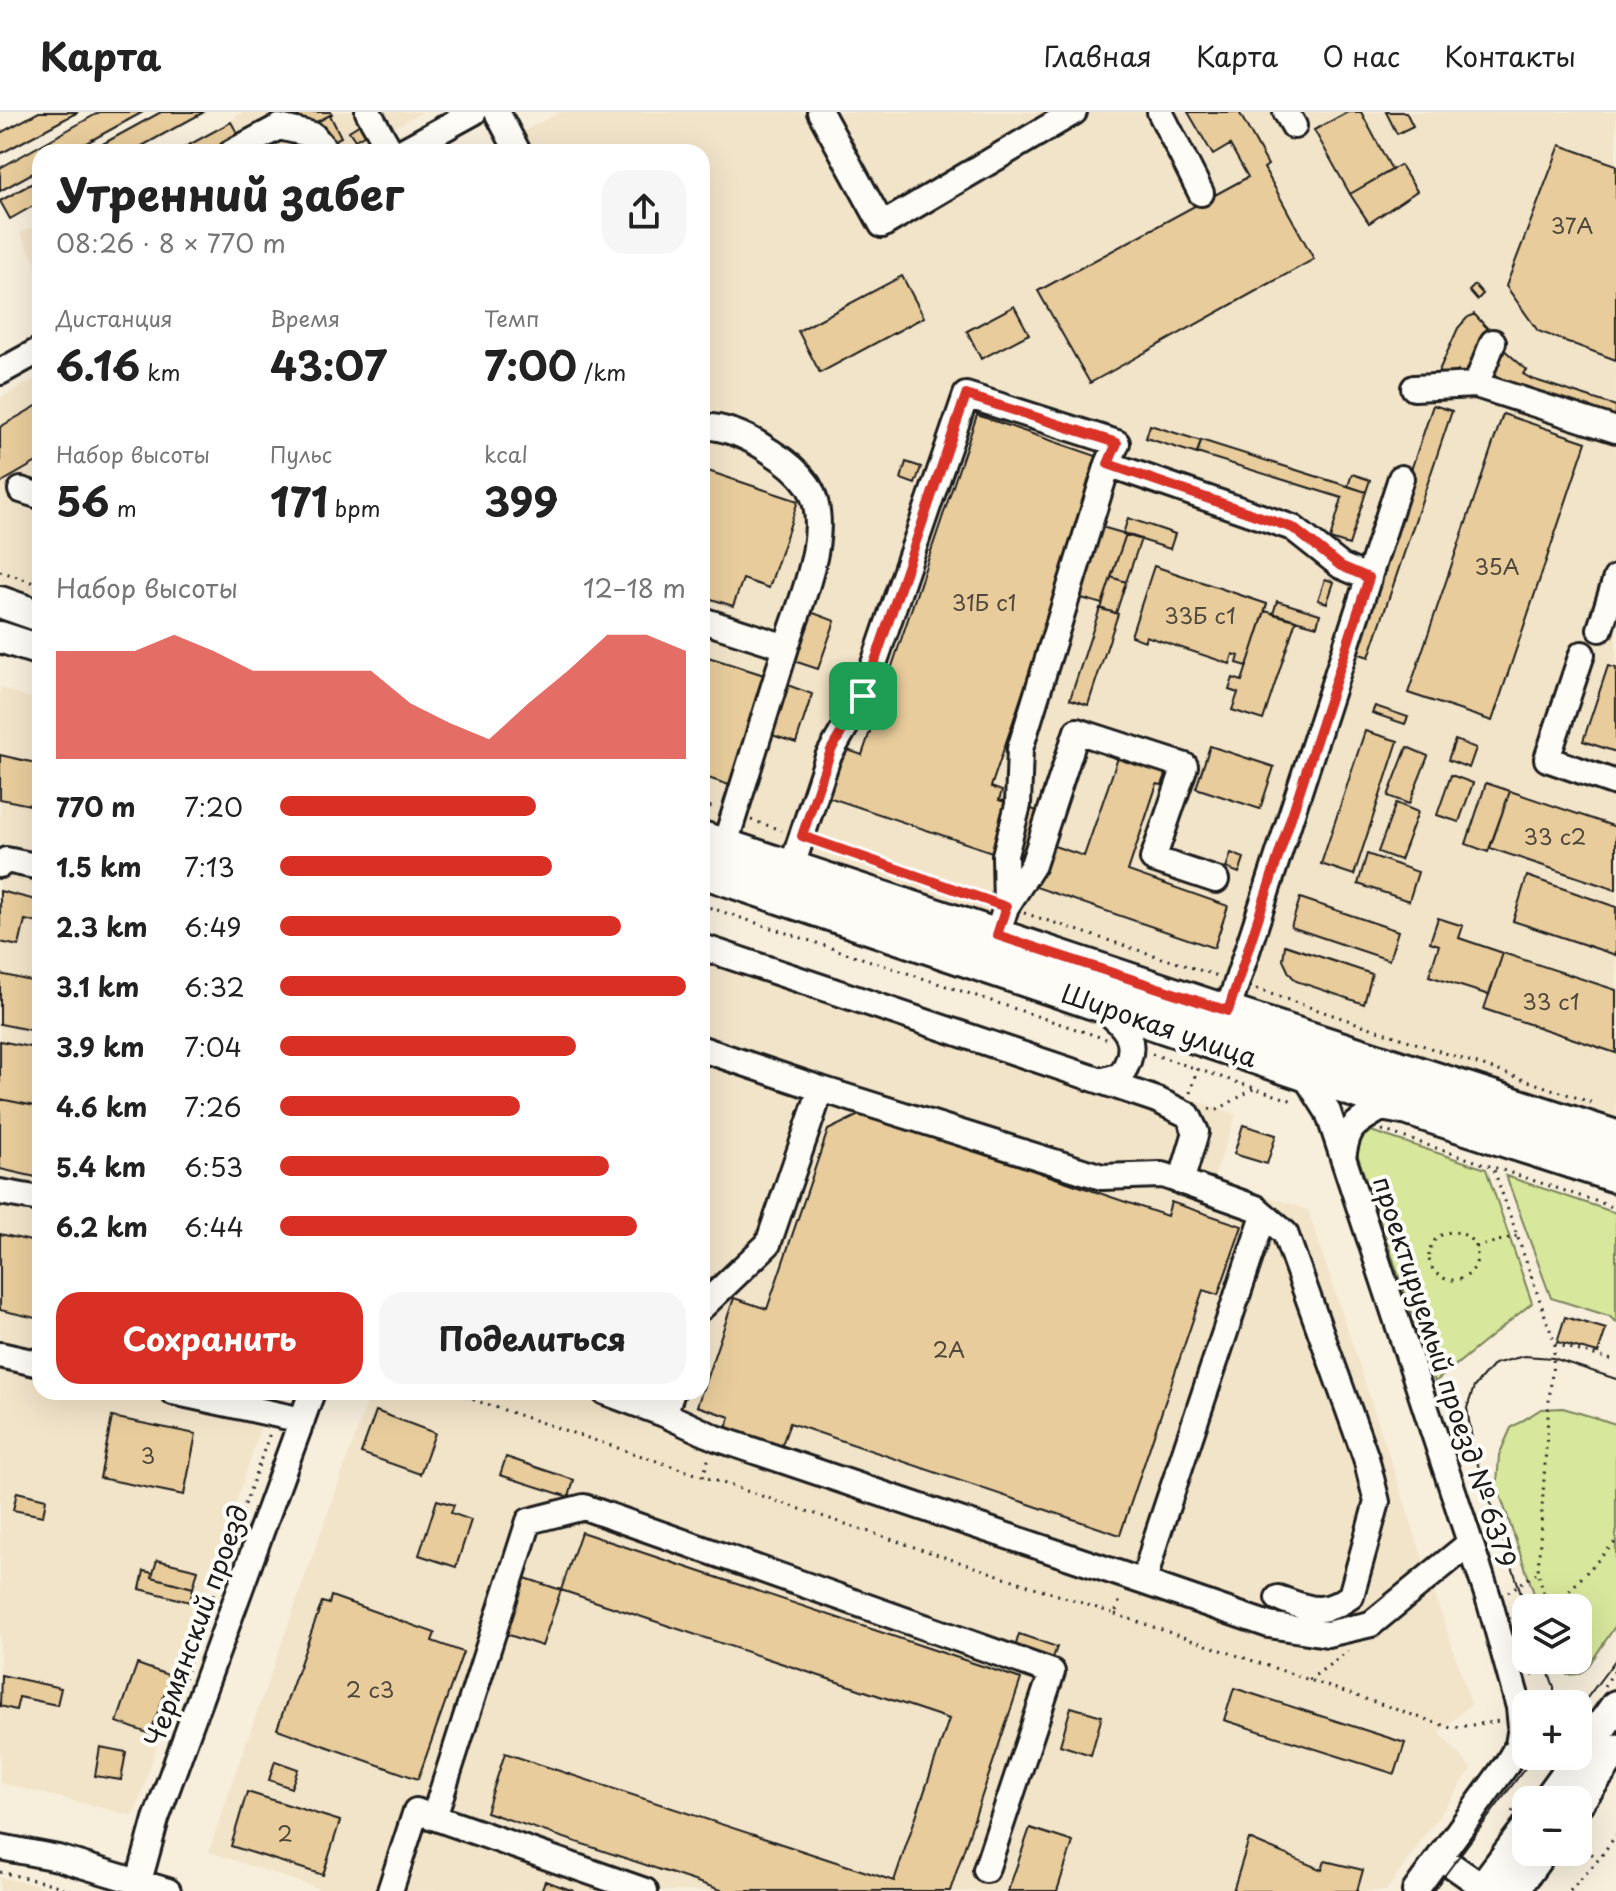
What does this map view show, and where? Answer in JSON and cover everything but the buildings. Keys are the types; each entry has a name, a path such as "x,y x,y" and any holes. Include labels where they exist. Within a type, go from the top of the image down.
{"main road":[{"path":"0,602 32,613"},
{"path":"0,637 32,647"},
{"name":"Широкая улица","path":"710,845 1001,921 1222,1028 1304,1074 1616,1177"},
{"name":"Широкая улица","path":"710,875 1099,1006 1222,1028 1616,1136"},
{"path":"1558,1786 1616,1706"},
{"path":"1590,1786 1616,1750"},
{"path":"1481,1889 1512,1848"},
{"path":"1513,1891 1531,1866"}],"street":[{"path":"368,112 386,144"},
{"path":"416,144 474,112"},
{"path":"497,112 514,144"},
{"path":"830,115 882,225 1074,112"},
{"path":"1160,112 1201,193"},
{"path":"249,144 279,127 313,135 320,144"},
{"path":"1476,385 1493,342"},
{"path":"0,372 32,354"},
{"path":"1414,388 1476,385 1616,430"},
{"path":"792,866 831,750 863,696 966,395 1117,443 1020,749 1018,805 1005,855 1001,921"},
{"path":"710,427 737,433 784,460 808,485 819,512 818,541 735,814 710,845"},
{"path":"1108,464 1293,528 1341,566 1369,578"},
{"path":"1222,1028 1401,478"},
{"path":"1600,629 1616,578"},
{"path":"0,622 32,632"},
{"path":"710,623 786,647"},
{"path":"1582,654 1547,759 1616,783"},
{"path":"1001,921 1033,865 1077,731 1185,766 1153,859 1216,880"},
{"name":"Широкая улица","path":"710,845 1222,1028 1616,1157"},
{"path":"0,865 6,860 32,865"},
{"path":"710,950 1157,1100 1188,1115 1196,1132 1181,1182"},
{"path":"1099,1006 1127,1032 1132,1048 1129,1062 1121,1075 1101,1081"},
{"path":"710,1052 1102,1177 1161,1175 1256,1208 1285,1233 1366,1458 1377,1502 1351,1596 1337,1606 1315,1610 1278,1598"},
{"name":"проектируемый проезд № 6379","path":"1304,1074 1328,1112 1490,1603 1519,1707 1521,1727 1518,1745 1495,1783 1440,1857"},
{"path":"710,1299 768,1244 821,1089"},
{"name":"проектируемый проезд № 6379","path":"1343,1158 1347,1135 1358,1122 1381,1108 1429,1117"},
{"path":"0,1192 32,1198"},
{"path":"1134,1584 1155,1542 1264,1215"},
{"path":"0,1355 32,1362"},
{"path":"211,1400 302,1420"},
{"name":"Чермянский проезд","path":"139,1881 156,1819 309,1400"},
{"path":"668,1403 716,1438 1134,1584 1269,1625 1327,1634 1371,1624 1470,1543"},
{"path":"434,1817 529,1521 584,1507 1052,1672 986,1870"},
{"path":"390,1891 416,1811 645,1891"},
{"path":"0,1847 58,1858 168,1891"},
{"path":"1415,1891 1440,1857 1481,1889"}],"path":[{"path":"0,571 32,582"},
{"path":"710,806 802,836 1001,921 1237,982 1601,1105"},
{"path":"710,908 1305,1105"},
{"path":"1201,1108 1217,1110 1255,1088"},
{"path":"1376,1128 1616,1208"},
{"path":"1493,1167 1555,1344 1538,1572 1546,1594"},
{"path":"1448,1231 1465,1234 1476,1247 1476,1264 1465,1277 1448,1280 1433,1271 1428,1255 1434,1239 1448,1231"},
{"path":"1476,1247 1517,1236"},
{"path":"1555,1344 1616,1361"},
{"path":"474,1400 1451,1728 1509,1720"},
{"path":"173,1709 277,1414"},
{"path":"703,1477 710,1455"},
{"path":"1565,1594 1616,1541"},
{"path":"1115,1614 1134,1584"},
{"path":"1530,1681 1532,1674"},
{"path":"1570,1891 1616,1835"},
{"path":"1592,1854 1599,1859"},
{"path":"0,1872 73,1891"}],"shaded area":[{"path":"243,112 423,112 363,144 188,144"},
{"path":"561,112 1616,112 1616,1123 710,822 710,144 499,144"},
{"path":"32,227 32,256 20,233"},
{"path":"32,381 32,598 0,588 0,398"},
{"path":"0,687 32,699 32,1400 269,1400 134,1816 0,1783"},
{"path":"710,942 1236,1114 1214,1178 1308,1210 1471,1704 1439,1732 1472,1769 1386,1891 320,1891 209,1852 368,1400 710,1400"},
{"path":"0,1877 41,1886 57,1891 0,1891"}],"green space":[{"path":"1371,1131 1486,1169 1532,1303 1435,1382 1357,1154 1359,1139"},
{"path":"1506,1176 1616,1213 1616,1322 1609,1316 1551,1298"},
{"path":"1563,1408 1616,1424 1616,1625 1592,1661 1592,1594 1534,1594 1497,1486 1499,1455 1511,1428 1541,1409"}],"tram line":[{"path":"1521,1594 1474,1453 1467,1408 1474,1387 1494,1364 1524,1356 1553,1358 1616,1379"},
{"path":"1592,1691 1616,1659"},
{"path":"1549,1674 1554,1690"},
{"path":"1433,1891 1524,1770"}],"route":[{"path":"966,395 1117,443 1108,464 1293,528 1341,566 1369,578 1228,1011 997,935 1006,907 802,836 831,750 863,696 966,395"}]}
